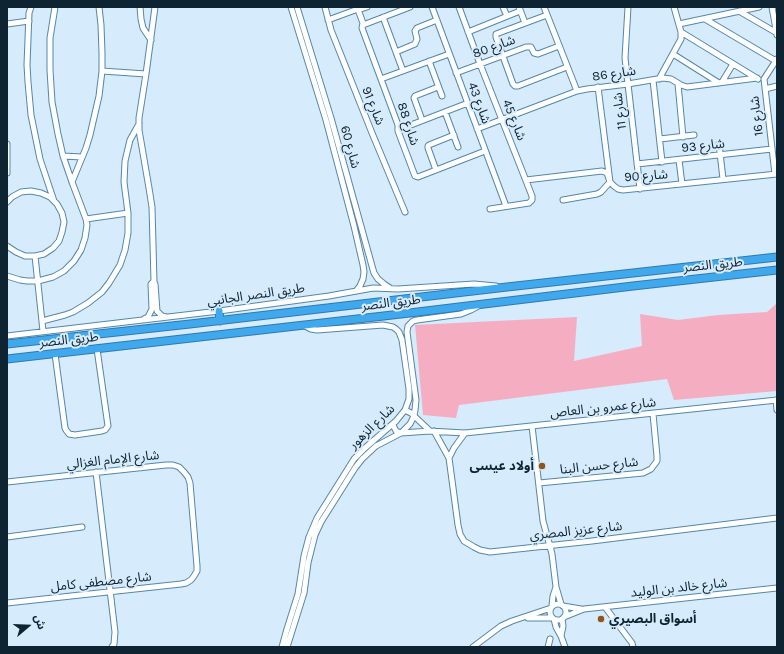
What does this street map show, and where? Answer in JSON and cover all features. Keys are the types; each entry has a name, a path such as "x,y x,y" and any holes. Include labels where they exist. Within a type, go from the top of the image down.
{"highway":[{"name":"طريق النصر","path":"7,344 777,257"},
{"path":"701,265 698,268 698,272 699,276 702,278"},
{"path":"686,267 689,269 690,273 690,277 687,280"},
{"name":"طريق النصر","path":"7,359 777,270"},
{"path":"219,311 220,321"}],"street":[{"path":"31,7 27,48 27,71 31,115 40,159 54,201"},
{"path":"7,276 27,281 38,281 53,277 64,271 74,262 81,250 85,238 87,225 86,219 63,156 55,118 50,70 50,38 55,7"},
{"path":"72,182 86,148 94,122 99,96 102,71 102,39 99,7"},
{"path":"140,7 143,28 151,40"},
{"path":"143,320 154,308 155,283 151,202 139,124 139,112 155,7"},
{"name":"شارع 60","path":"291,7 323,102 374,273 378,279 390,288"},
{"name":"شارع 60","path":"297,7 323,102 364,272 363,279 356,291"},
{"name":"شارع 91","path":"325,7 328,20 372,133 405,212"},
{"path":"328,20 367,7"},
{"path":"363,25 410,7"},
{"name":"شارع 43","path":"432,7 506,206"},
{"name":"شارع 45","path":"459,7 532,196 531,202 528,203 490,209"},
{"path":"503,7 507,16"},
{"path":"544,7 576,91"},
{"name":"شارع 11","path":"628,7 625,55 640,189"},
{"path":"659,79 680,42 681,32 674,7"},
{"path":"679,24 759,7"},
{"path":"772,7 777,34"},
{"name":"شارع 88","path":"358,9 363,25 362,28 415,176 418,177 486,151"},
{"path":"468,32 507,16 519,9 525,23"},
{"path":"739,11 777,34"},
{"path":"547,15 496,34 513,84 516,86 567,67"},
{"path":"383,17 402,71"},
{"path":"705,19 776,60"},
{"path":"396,52 415,44 417,39 415,31 417,28 437,20"},
{"path":"7,24 29,21"},
{"path":"681,32 764,82"},
{"name":"شارع 80","path":"456,72 527,46 532,48 534,53 538,54 559,46"},
{"path":"381,79 449,54"},
{"path":"673,54 721,83 733,64"},
{"name":"شارع 16","path":"776,60 764,78 776,174"},
{"path":"429,61 442,96"},
{"path":"102,71 146,74"},
{"name":"شارع 86","path":"477,129 576,91 667,78 687,87 757,78"},
{"path":"653,80 662,162"},
{"path":"678,84 683,137"},
{"path":"765,88 777,86"},
{"path":"422,120 414,96 438,87"},
{"path":"563,200 598,194 610,182 598,88"},
{"path":"398,130 468,103"},
{"path":"446,112 458,147"},
{"path":"42,321 65,315 81,308 102,292 120,265 125,250 128,233 128,213 124,190 124,172 132,134 139,124"},
{"path":"436,170 428,146 454,135"},
{"path":"660,139 694,135"},
{"path":"7,144 7,173"},
{"path":"719,144 723,180"},
{"name":"شارع 93","path":"637,164 772,149"},
{"path":"63,156 82,157"},
{"path":"679,160 682,184"},
{"name":"شارع 90","path":"526,180 602,172 607,174 610,182 614,186 623,190 776,174"},
{"path":"7,202 16,194 21,192 31,191 41,193 54,201 60,208 63,218 61,237 53,248 44,254 35,256 20,254 11,250 7,246"},
{"path":"86,219 128,213"},
{"path":"354,226 360,224"},
{"path":"35,256 43,331"},
{"name":"طريق النصر الجانبي","path":"7,336 219,311 324,297 373,288 398,289 474,284 507,287"},
{"name":"شارع الزهور","path":"287,647 304,593 308,563 315,535 321,522 362,458 376,446 401,433 410,424 414,416 416,400 407,332 408,326 416,320 461,314 481,304"},
{"path":"154,308 159,314 167,317"},
{"name":"شارع الزهور","path":"282,647 298,594 304,556 314,524 354,459 393,424 405,410 409,399 402,340 396,329 383,325 317,330 311,329 304,325"},
{"path":"55,354 65,428 67,432 75,435 102,431 108,426 97,349"},
{"path":"776,400 777,410"},
{"name":"شارع عمرو بن العاص","path":"401,433 432,431 465,433 776,400"},
{"path":"405,410 410,412 432,431"},
{"name":"شارع حسن البنا","path":"539,483 643,473 652,469 657,461 652,414"},
{"path":"393,424 396,431 401,433"},
{"path":"532,426 543,521 553,562 556,587 562,605 566,611 563,618 561,636"},
{"name":"شارع عزيز المصري","path":"432,431 439,439 449,458 460,534 464,541 480,550 490,552 777,518"},
{"path":"449,458 456,444 465,433"},
{"name":"شارع الإمام الغزالي","path":"7,482 166,464 179,467 188,477 190,484 198,566 194,576"},
{"path":"96,472 115,632 114,644 112,647"},
{"path":"7,537 82,527"},
{"name":"شارع مصطفى كامل","path":"7,603 181,584 191,580 194,576"},
{"path":"556,587 550,614 565,647"},
{"name":"شارع خالد بن الوليد","path":"563,618 584,610 605,607 777,588"},
{"path":"473,647 501,626 556,604 562,605"},
{"name":"شارع خالد بن الوليد","path":"562,605 584,610"},
{"path":"605,607 632,643 633,647"},
{"path":"521,618 560,620 563,618"},
{"path":"548,647 550,639"}],"shaded area":[{"path":"777,303 777,391 674,400 667,379 459,405 456,418 423,415 415,325 577,317 574,361 642,346 640,314 678,320 718,315 767,312"}],"place":[{"name":"أولاد عيسى","path":"542,466"},
{"name":"أسواق البصيري","path":"601,619"}]}
